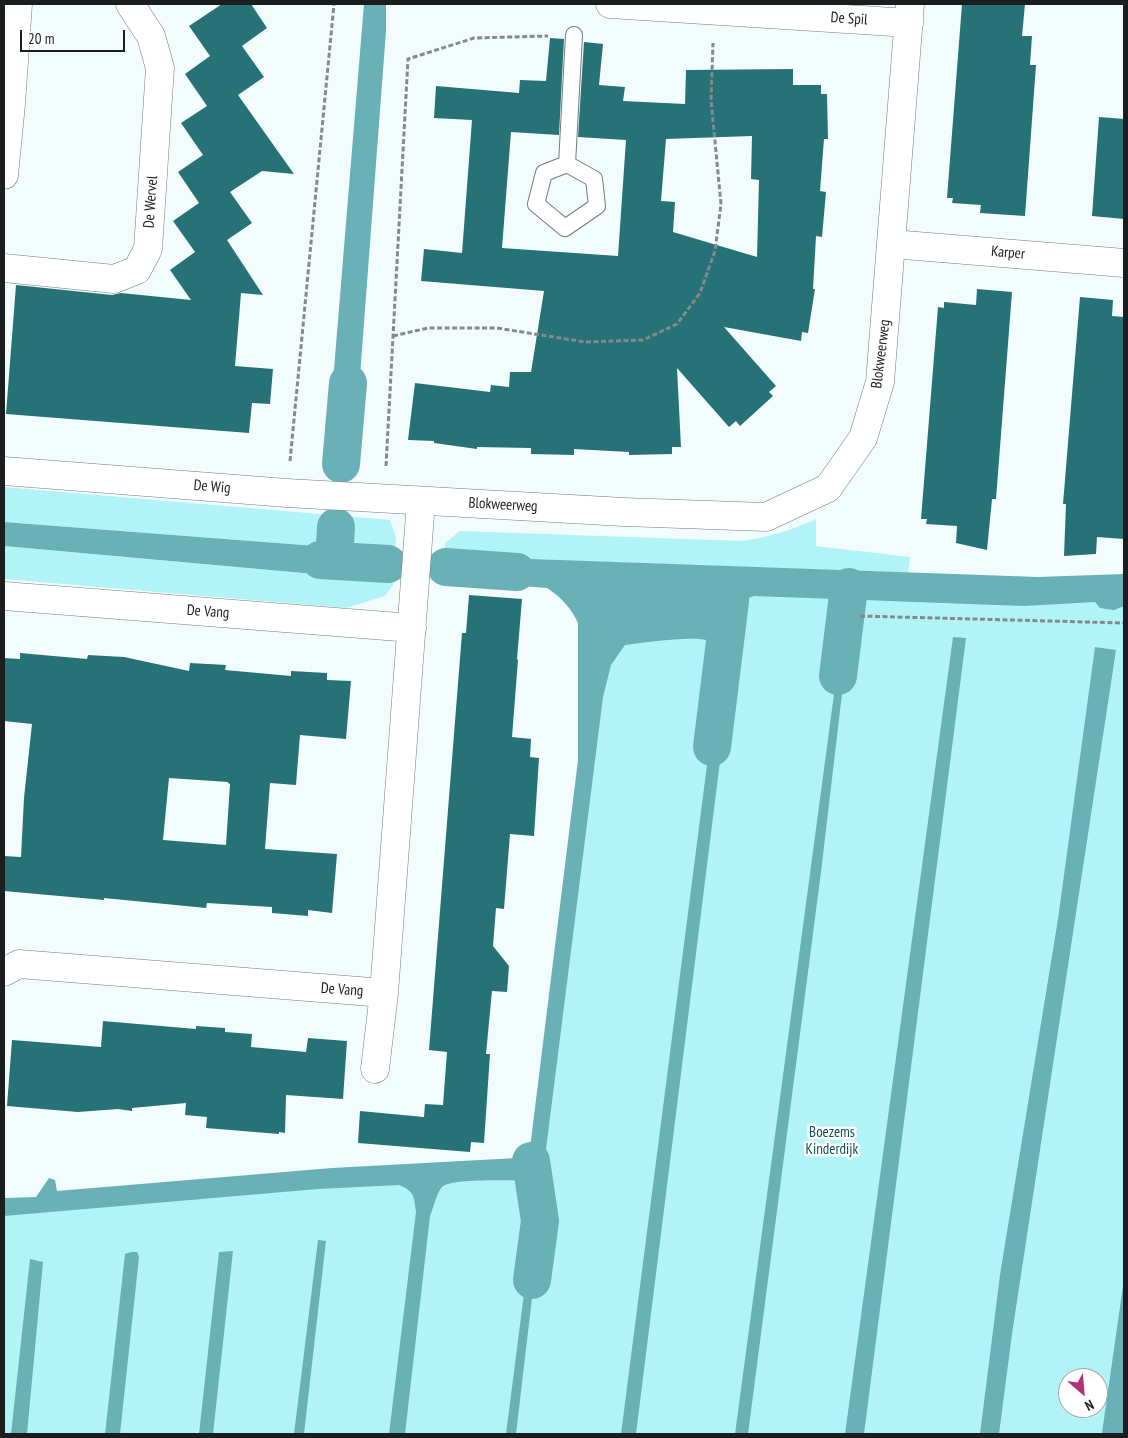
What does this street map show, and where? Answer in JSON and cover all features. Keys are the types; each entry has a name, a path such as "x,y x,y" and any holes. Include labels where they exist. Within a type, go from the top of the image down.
{"street":[{"path":"4,175 18,4"},
{"name":"De Wervel","path":"4,268 114,279 137,270 148,249 160,68 151,36 130,4"},
{"name":"De Spil","path":"610,4 714,11 910,13"},
{"name":"Blokweerweg","path":"421,501 624,512 766,517 828,488 863,438 880,382 910,13"},
{"name":"Karper","path":"892,244 1124,263"},
{"name":"De Wig","path":"4,471 287,493 421,501"},
{"name":"De Vang","path":"375,1068 384,993 421,501"},
{"name":"De Vang","path":"4,596 412,628"},
{"name":"De Vang","path":"4,972 19,964 384,993"}],"lane":[{"path":"567,164 574,35"}],"path":[{"path":"287,493 334,4"},
{"path":"393,336 428,328 497,328 586,342 643,340 678,324 700,293 715,251 720,213 721,204 711,100 714,11"},
{"path":"384,498 408,59 474,38 574,35"},
{"path":"860,616 1124,623"}],"green space":[{"path":"4,487 390,520 396,538 393,585 385,596 346,608 4,579 4,546 359,578 368,550 4,522"},
{"path":"816,519 816,546 910,557 908,573 475,557 467,563 465,571 443,571 445,543 460,531 743,541 780,533"},
{"name":"Boezems Kinderdijk","path":"605,576 1124,582 1124,1434 4,1434 4,1211 533,1169"}],"shaded area":[{"path":"364,4 386,4 386,31 356,429 353,434 344,435 329,430"},
{"path":"4,522 368,550 372,558 369,573 359,578 4,546"},
{"path":"475,557 1038,577 1124,574 1124,606 1114,610 1100,608 1095,602 1024,606 754,596 749,598 740,636 729,654 713,642 702,639 668,640 625,645 611,665 603,697 542,1181 489,1180 459,1182 448,1184 440,1189 430,1216 405,1434 389,1434 416,1212 414,1198 408,1190 399,1185 318,1189 4,1216 4,1198 36,1197 49,1178 55,1180 57,1191 332,1168 517,1158 530,1148 578,760 578,623 566,604 547,588 471,582 466,577 465,570 468,563"},
{"path":"850,626 821,872 748,1434 735,1434 843,627"},
{"path":"953,637 966,638 864,1434 845,1434"},
{"path":"1095,647 1116,650 1012,1334 999,1434 980,1434 1000,1275 1058,919"},
{"path":"716,695 728,697 636,1434 621,1434"},
{"path":"540,1230 516,1434 506,1434 532,1231"},
{"path":"318,1240 326,1241 304,1434 294,1434"},
{"path":"233,1251 213,1434 199,1434 219,1252"},
{"path":"137,1252 139,1257 120,1434 105,1434 125,1254"},
{"path":"30,1259 43,1262 27,1434 11,1434"},
{"path":"1124,1279 1124,1434 1102,1434 1104,1418 1108,1418 1108,1391"}],"building":[{"path":"222,4 251,4 267,28 242,46 264,77 238,95 294,174 262,171 230,192 252,223 227,240 263,295 241,293 235,366 273,369 270,404 252,403 249,433 6,414 16,285 112,295 121,293 191,300 170,270 195,252 173,221 199,203 178,172 203,155 181,123 207,106 185,74 210,56 189,26"},
{"path":"962,4 1025,4 1022,36 1032,36 1030,65 1036,65 1025,216 980,213 981,205 952,203 953,198 947,198"},
{"path":"550,38 564,39 559,135 511,132 502,248 618,256 626,140 578,137 584,42 603,44 599,85 625,87 623,101 685,104 686,70 793,69 793,85 821,85 821,94 827,94 828,139 824,139 820,191 826,192 822,237 816,236 813,289 815,289 808,333 802,332 801,341 724,327 776,386 769,392 773,396 740,426 736,421 729,427 677,368 681,447 672,447 672,454 629,455 629,452 574,449 574,455 531,454 531,448 477,447 477,449 434,443 434,441 408,440 415,383 490,392 491,385 509,387 510,372 531,372 544,291 421,281 424,249 462,253 472,120 434,118 436,86 519,93 520,80 546,81","holes":["752,136 751,179 759,180 757,257 673,232 675,202 661,201 666,139"]},
{"path":"1099,117 1124,119 1124,219 1092,216"},
{"path":"977,289 1012,292 996,499 992,499 987,550 956,543 957,526 926,524 927,519 921,519 938,307 944,308 944,302 976,305"},
{"path":"1080,297 1113,300 1112,316 1124,317 1124,539 1097,537 1096,554 1064,556 1066,504 1063,504"},
{"path":"469,595 522,599 512,737 531,739 530,757 539,758 534,836 510,834 504,909 496,908 493,946 509,966 507,992 492,991 486,1054 490,1054 484,1143 471,1142 470,1152 358,1143 360,1111 424,1117 425,1104 443,1105 447,1052 429,1050 462,633 466,633"},
{"path":"20,653 87,659 88,655 124,657 189,671 190,663 226,665 225,670 291,676 291,671 327,673 327,680 351,681 346,739 300,735 296,785 270,783 265,849 337,854 332,913 308,910 308,916 272,913 272,907 207,903 206,908 4,891 4,856 21,857 24,798 32,724 4,721 4,658 20,659","holes":["169,778 228,782 230,784 226,845 163,840"]},
{"path":"103,1021 196,1029 196,1026 225,1028 225,1032 252,1034 251,1047 306,1052 308,1038 347,1041 343,1099 286,1095 285,1133 279,1132 279,1134 206,1128 207,1117 185,1115 186,1103 132,1108 132,1111 118,1109 78,1112 7,1106 12,1040 101,1047"}],"waterway":[{"path":"341,464 348,383"},
{"path":"334,561 336,527"},
{"path":"320,560 388,564"},
{"path":"446,567 517,572"},
{"path":"838,676 849,587"},
{"path":"712,747 730,601"},
{"path":"531,1161 540,1221 532,1280"}]}
